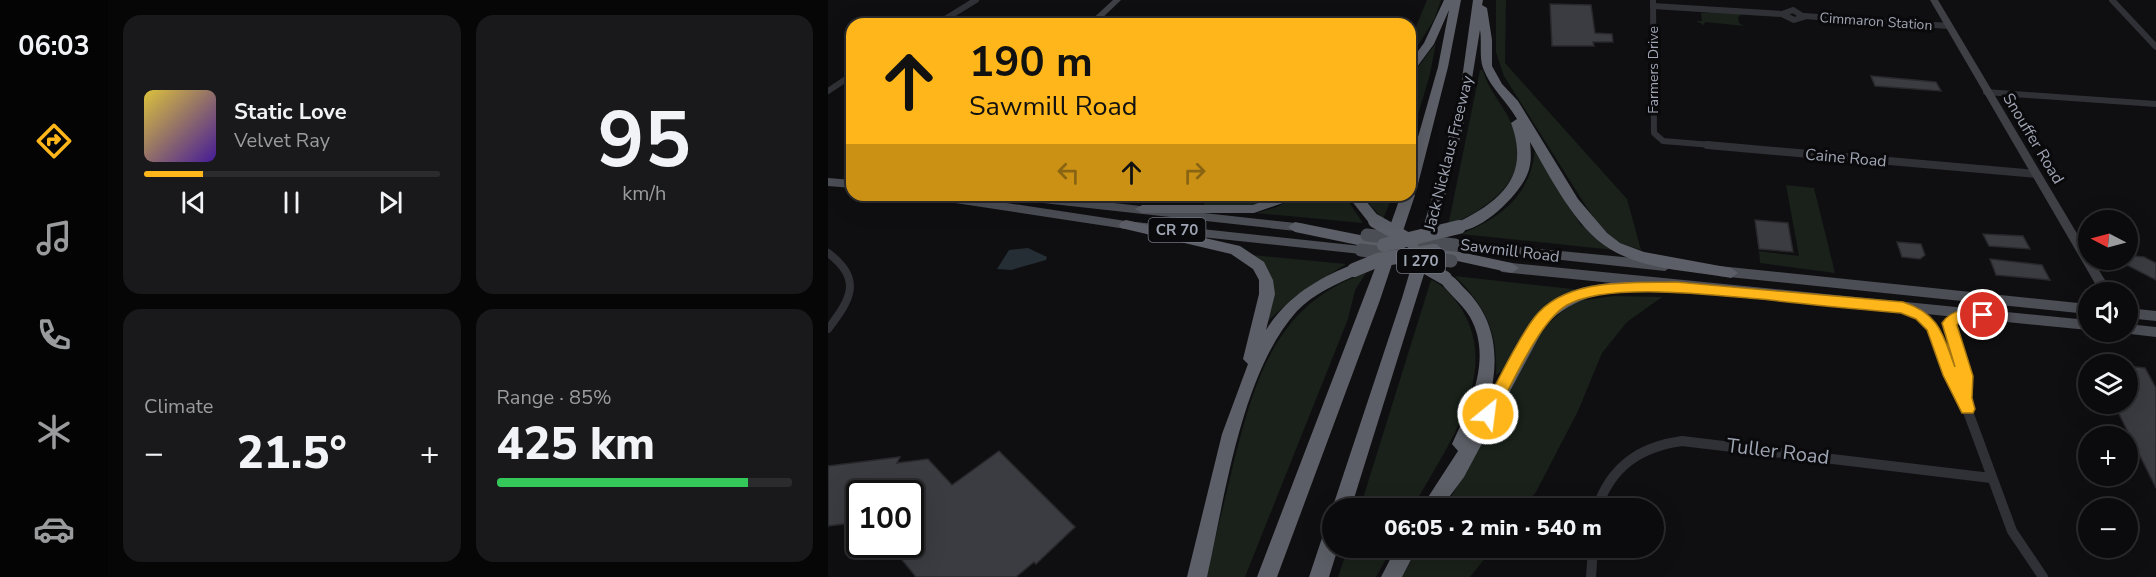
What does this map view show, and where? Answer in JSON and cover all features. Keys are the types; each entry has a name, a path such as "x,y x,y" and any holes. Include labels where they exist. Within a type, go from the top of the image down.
{"highway":[{"path":"1416,61 1429,44 1449,0"},
{"name":"Jack Nicklaus Freeway","path":"1416,166 1443,67 1456,0"},
{"path":"1295,227 1364,243 1384,245 1459,227 1483,217 1503,202 1524,168 1525,137 1487,66 1487,40 1479,0"},
{"name":"Jack Nicklaus Freeway","path":"1344,498 1386,379 1445,177 1468,70 1479,0"},
{"path":"1497,85 1512,101 1584,217 1606,240 1628,251 1731,273"},
{"path":"1142,209 1254,209 1279,201"},
{"path":"1359,201 1376,221 1434,251"},
{"name":"Jack Nicklaus Freeway","path":"1267,577 1372,300 1406,201"},
{"path":"1126,225 1235,250 1259,266 1266,280 1267,294 1197,577"},
{"path":"1343,248 1364,243"},
{"path":"1384,245 1445,278 1456,287 1479,316 1488,345 1488,379 1480,405 1434,498"},
{"path":"1453,253 1473,247"},
{"path":"1241,402 1272,332 1292,307 1313,291 1354,270 1378,260 1434,251 1453,253 1512,268"},
{"path":"1437,498 1457,471 1540,320 1561,302 1585,293 1615,289 1676,287"},
{"path":"1319,577 1325,558"},
{"path":"1391,577 1401,558"}],"main road":[{"path":"1098,18 1117,0"},
{"name":"Snouffer Road","path":"1934,0 1986,92 2100,282"},
{"path":"828,182 846,184"},
{"name":"CR 70","path":"968,201 1126,225 1343,248"},
{"name":"CR 70","path":"1060,201 1295,227"},
{"name":"Sawmill Road","path":"1364,243 1410,240 1453,253"},
{"name":"Sawmill Road","path":"1364,243 1405,255 1453,253"},
{"name":"Sawmill Road","path":"1473,247 2078,308"},
{"name":"Sawmill Road","path":"1512,268 1676,287 1891,304 2078,324"},
{"path":"2138,314 2156,316"},
{"path":"2026,319 2078,319"},
{"path":"2138,330 2156,332"}],"street":[{"path":"947,18 976,0"},
{"path":"2112,0 2156,47"},
{"name":"Cimmaron Station","path":"1653,3 1782,14 1794,20 1802,19 1804,16"},
{"name":"Farmers Drive","path":"1653,3 1653,125 1657,138"},
{"name":"Cimmaron Station","path":"1782,14 1792,10 1804,16 1949,26"},
{"path":"828,91 846,79"},
{"path":"1986,92 2156,104"},
{"name":"Caine Road","path":"1657,138 1669,142 2036,174"},
{"path":"828,253 843,265 852,280 852,292 844,310 828,328"},
{"path":"1891,304 1916,312 1933,327 1967,409 1991,478 2017,542 2043,577"},
{"path":"1967,409 1966,376 1949,323 1958,316 1989,315"},
{"name":"Tuller Road","path":"1600,498 1608,479 1630,457 1655,445 1682,441 1991,478"},
{"path":"1591,577 1592,558"}],"shaded area":[{"path":"1427,0 1441,0 1434,20 1416,48 1416,27"},
{"path":"1496,0 1506,0 1505,63 1627,199 1641,250 1614,241 1601,230 1504,76 1496,52"},
{"path":"1701,13 1742,14 1738,17 1739,23 1744,26 1705,22 1704,25 1696,21 1702,21"},
{"path":"1436,43 1430,74 1416,122 1416,70"},
{"path":"1480,70 1483,70 1485,78 1513,127 1518,145 1517,162 1504,189 1479,210 1448,226"},
{"path":"1535,149 1550,170 1580,224 1614,250 1461,234 1476,228 1512,203 1527,179"},
{"path":"1786,185 1814,188 1835,273 1760,263 1759,251 1799,256"},
{"path":"1208,201 1265,201 1246,208 1201,207"},
{"path":"1288,201 1348,201 1363,223 1256,213"},
{"path":"1366,201 1390,201 1383,219"},
{"path":"1028,248 1047,257 1046,260 1011,270 997,269 1009,250"},
{"path":"1252,255 1346,264 1293,298 1266,323 1271,305"},
{"path":"1366,273 1355,290 1348,319 1245,577 1206,577 1242,431 1261,373 1274,348 1290,324 1310,304 1335,286"},
{"path":"1455,276 1581,290 1542,311 1501,372 1496,375 1495,345 1488,320 1474,298"},
{"path":"1431,280 1444,288 1455,300 1472,334 1476,360 1472,386 1453,437 1419,498 1363,498"},
{"path":"1614,296 1662,297 1627,322 1602,353 1578,411 1531,498 1450,498 1540,335 1571,305 1585,298 1586,300"},
{"path":"1345,558 1386,558 1376,577 1338,577"},
{"path":"1412,558 1485,558 1470,577 1402,577"}],"building":[{"path":"1550,4 1591,5 1595,33 1612,34 1613,42 1593,42 1594,46 1552,46"},
{"path":"1871,76 1936,82 1941,91 1875,86"},
{"path":"1755,220 1788,223 1793,252 1759,249"},
{"path":"1983,234 2023,236 2030,249 1989,246"},
{"path":"1897,242 1921,244 1925,255 1920,259 1902,257"},
{"path":"2138,256 2156,263 2156,280 2137,270"},
{"path":"1990,259 2042,265 2050,280 1996,275"},
{"path":"2138,367 2145,368 2156,388 2156,488 2138,452 2138,426 2125,426 2119,414 2138,414"},
{"path":"999,451 1075,527 1036,564 1034,562 1016,577 916,577 900,558 924,558 924,480 846,480 846,524 828,526 828,466 900,457 897,463 928,459 952,485"}],"route":[{"path":"1488,414 1540,320 1561,302 1585,293 1615,289 1676,287 1891,304 1916,312 1933,327 1967,409 1966,376 1949,323 1956,316 1983,315"}]}
